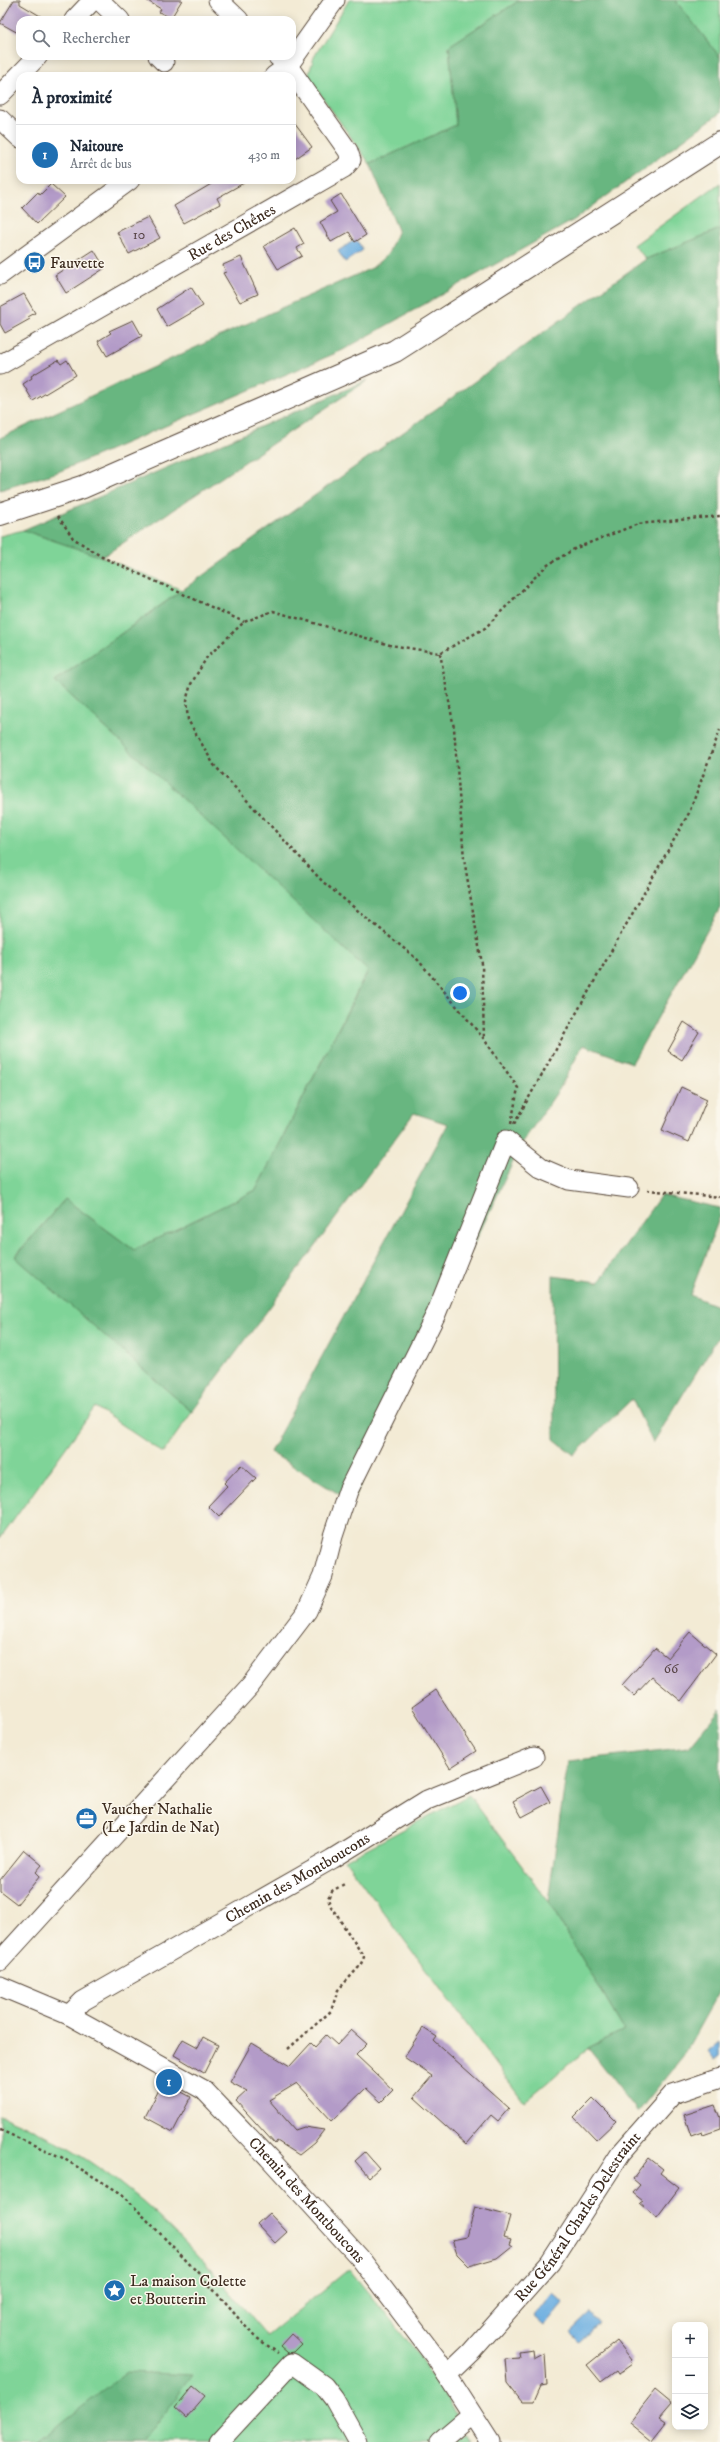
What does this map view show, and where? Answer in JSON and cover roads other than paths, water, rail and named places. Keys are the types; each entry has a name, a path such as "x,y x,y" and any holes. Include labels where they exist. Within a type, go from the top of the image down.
{"main road":[{"path":"0,514 83,487 396,351 720,143"}],"street":[{"path":"78,16 93,0"},
{"path":"99,0 116,16"},
{"path":"218,0 235,16"},
{"path":"296,46 335,0"},
{"path":"22,72 34,60"},
{"path":"0,95 16,79"},
{"name":"Rue des Chênes","path":"0,366 344,168 351,160 348,151 296,87"},
{"path":"0,119 16,134"},
{"path":"0,275 125,184"},
{"path":"0,1961 250,1686 307,1611 323,1576 333,1536 348,1492 436,1314 506,1140 541,1168 569,1180 629,1188"},
{"name":"Chemin des Montboucons","path":"69,2015 84,2001 332,1859 427,1800 534,1757"},
{"name":"Chemin des Montboucons","path":"0,1986 69,2015 204,2090 269,2158 360,2258 447,2375 471,2415 490,2442"},
{"name":"Rue Général Charles Delestraint","path":"447,2375 471,2352 550,2264 621,2153 672,2094 720,2078"},
{"path":"219,2442 292,2363 324,2386 334,2399 358,2442"},
{"path":"439,2442 471,2415"}],"water":[{"path":"356,239 363,250 345,262 338,251"},
{"path":"720,2041 720,2056 715,2060 708,2051"},
{"path":"552,2293 563,2303 544,2326 533,2316"},
{"path":"590,2313 598,2323 579,2341 570,2332"}],"place":[{"name":"Fauvette","path":"34,263"},
{"name":"Vaucher Nathalie (Le Jardin de Nat)","path":"87,1818"},
{"name":"Naitoure","path":"169,2082"},
{"name":"La maison Colette et Boutterin","path":"115,2290"}]}
